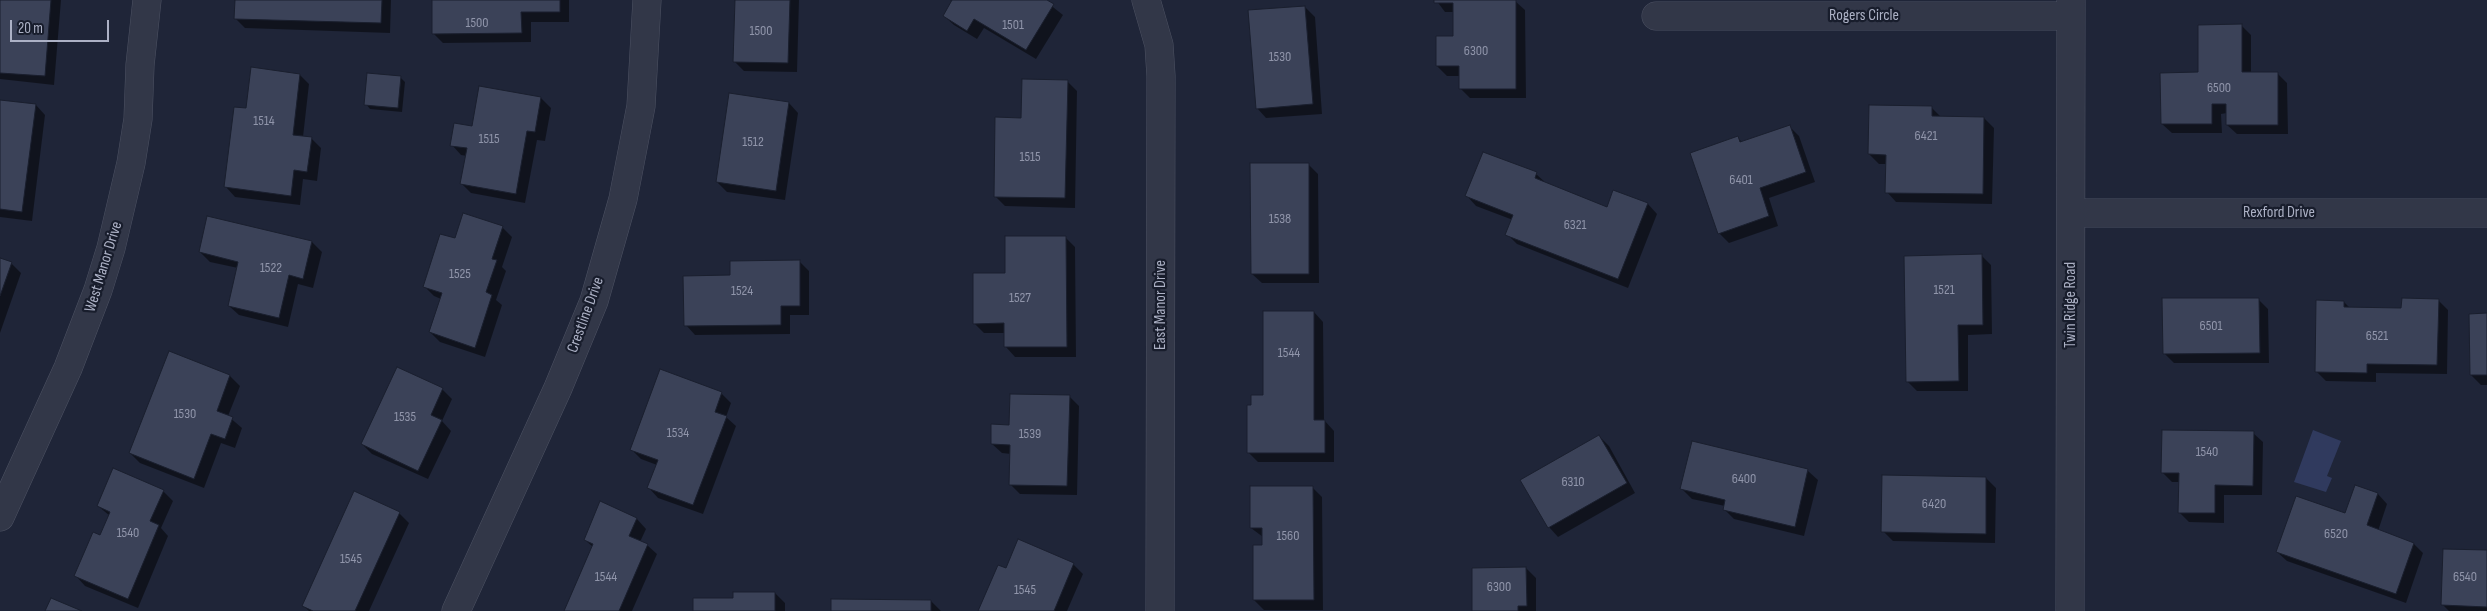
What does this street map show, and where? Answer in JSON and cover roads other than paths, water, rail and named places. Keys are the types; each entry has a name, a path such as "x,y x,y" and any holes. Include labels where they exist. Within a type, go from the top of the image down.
{"street":[{"name":"West Manor Drive","path":"3,503 68,368 98,290 111,248 131,163 138,119 140,65 147,0"},
{"name":"Crestline Drive","path":"456,611 558,388 594,301 623,199 641,106 647,0"},
{"name":"East Manor Drive","path":"1146,0 1159,46 1161,76 1160,611"},
{"name":"Rogers Circle","path":"1656,16 2071,8"},
{"name":"Twin Ridge Road","path":"2070,611 2071,8"},
{"name":"Rexford Drive","path":"2071,213 2487,213"}],"water":[{"path":"2313,430 2341,441 2327,476 2332,478 2326,492 2294,482"}]}
